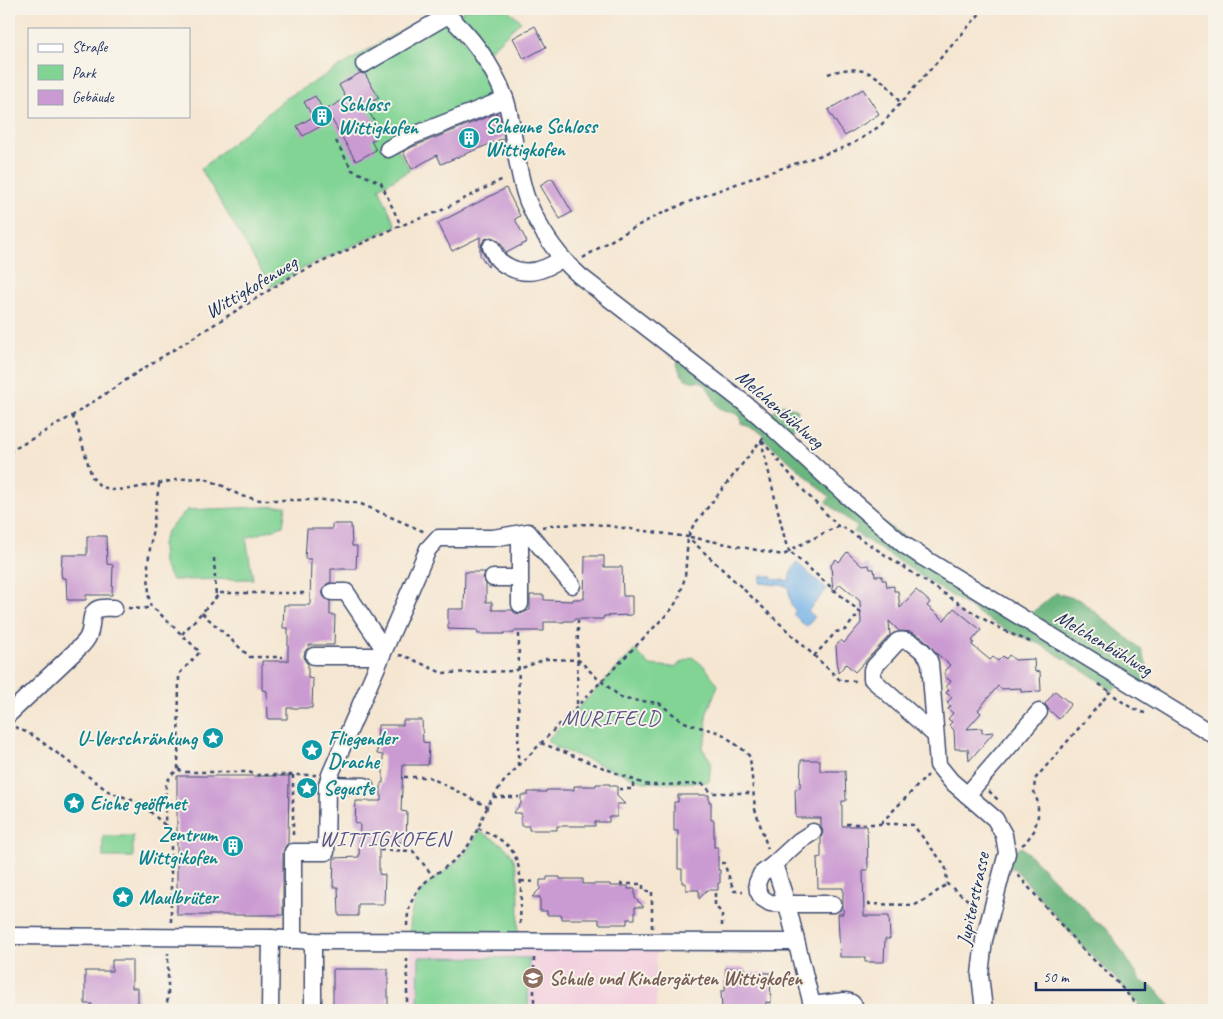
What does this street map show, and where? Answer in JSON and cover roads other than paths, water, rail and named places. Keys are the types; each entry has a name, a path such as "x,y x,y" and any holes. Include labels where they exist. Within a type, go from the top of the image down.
{"street":[{"path":"364,64 445,12"},
{"name":"Melchenbühlweg","path":"445,12 466,33 483,55 497,81 505,98 528,201 556,251 580,276 743,402 844,494 904,544 1214,735"},
{"path":"388,149 412,136 505,98"},
{"path":"491,247 501,262 521,272 544,270 554,264 566,262"},
{"path":"293,940 293,852 326,852 328,780 428,549 438,538 494,538 524,533"},
{"path":"520,604 519,578 524,533"},
{"path":"524,533 572,585"},
{"path":"494,578 519,578"},
{"path":"332,592 346,592 383,652"},
{"path":"9,714 82,645 91,631 95,610 98,608 114,608"},
{"path":"898,641 909,641 930,661 936,735 872,679 872,670 898,641"},
{"path":"314,656 383,652"},
{"path":"967,794 1039,712"},
{"name":"Jupiterstrasse","path":"936,735 938,765 951,781 995,819 1004,835 1005,860 984,940 980,975 984,1010"},
{"path":"328,780 365,786"},
{"path":"813,832 799,841 761,874 758,892 762,898 770,903 833,904"},
{"path":"774,864 812,1005 847,1001 855,1006 856,1010"},
{"path":"9,936 271,938 313,941 796,942"},
{"path":"270,1010 271,938"},
{"path":"313,941 313,1010"},
{"path":"838,1001 851,1001 862,1010"}],"water":[{"path":"797,563 827,589 808,611 815,617 806,627 793,614 796,612 791,604 788,586 760,583 761,575 772,577 772,579 789,581 791,571"}],"place":[{"name":"Schloss Wittigkofen","path":"322,116"},
{"name":"Scheune Schloss Wittigkofen","path":"469,138"},
{"name":"U-Verschränkung","path":"213,738"},
{"name":"Fliegender Drache","path":"312,750"},
{"name":"Seguste","path":"307,788"},
{"name":"Eiche geöffnet","path":"74,803"},
{"name":"Zentrum Wittgikofen","path":"233,846"},
{"name":"Maulbrüter","path":"123,897"},
{"name":"Schule und Kindergärten Wittigkofen","path":"533,978"}],"district":[{"name":"MURIFELD","path":"611,718"},
{"name":"WITTIGKOFEN","path":"385,839"}]}
